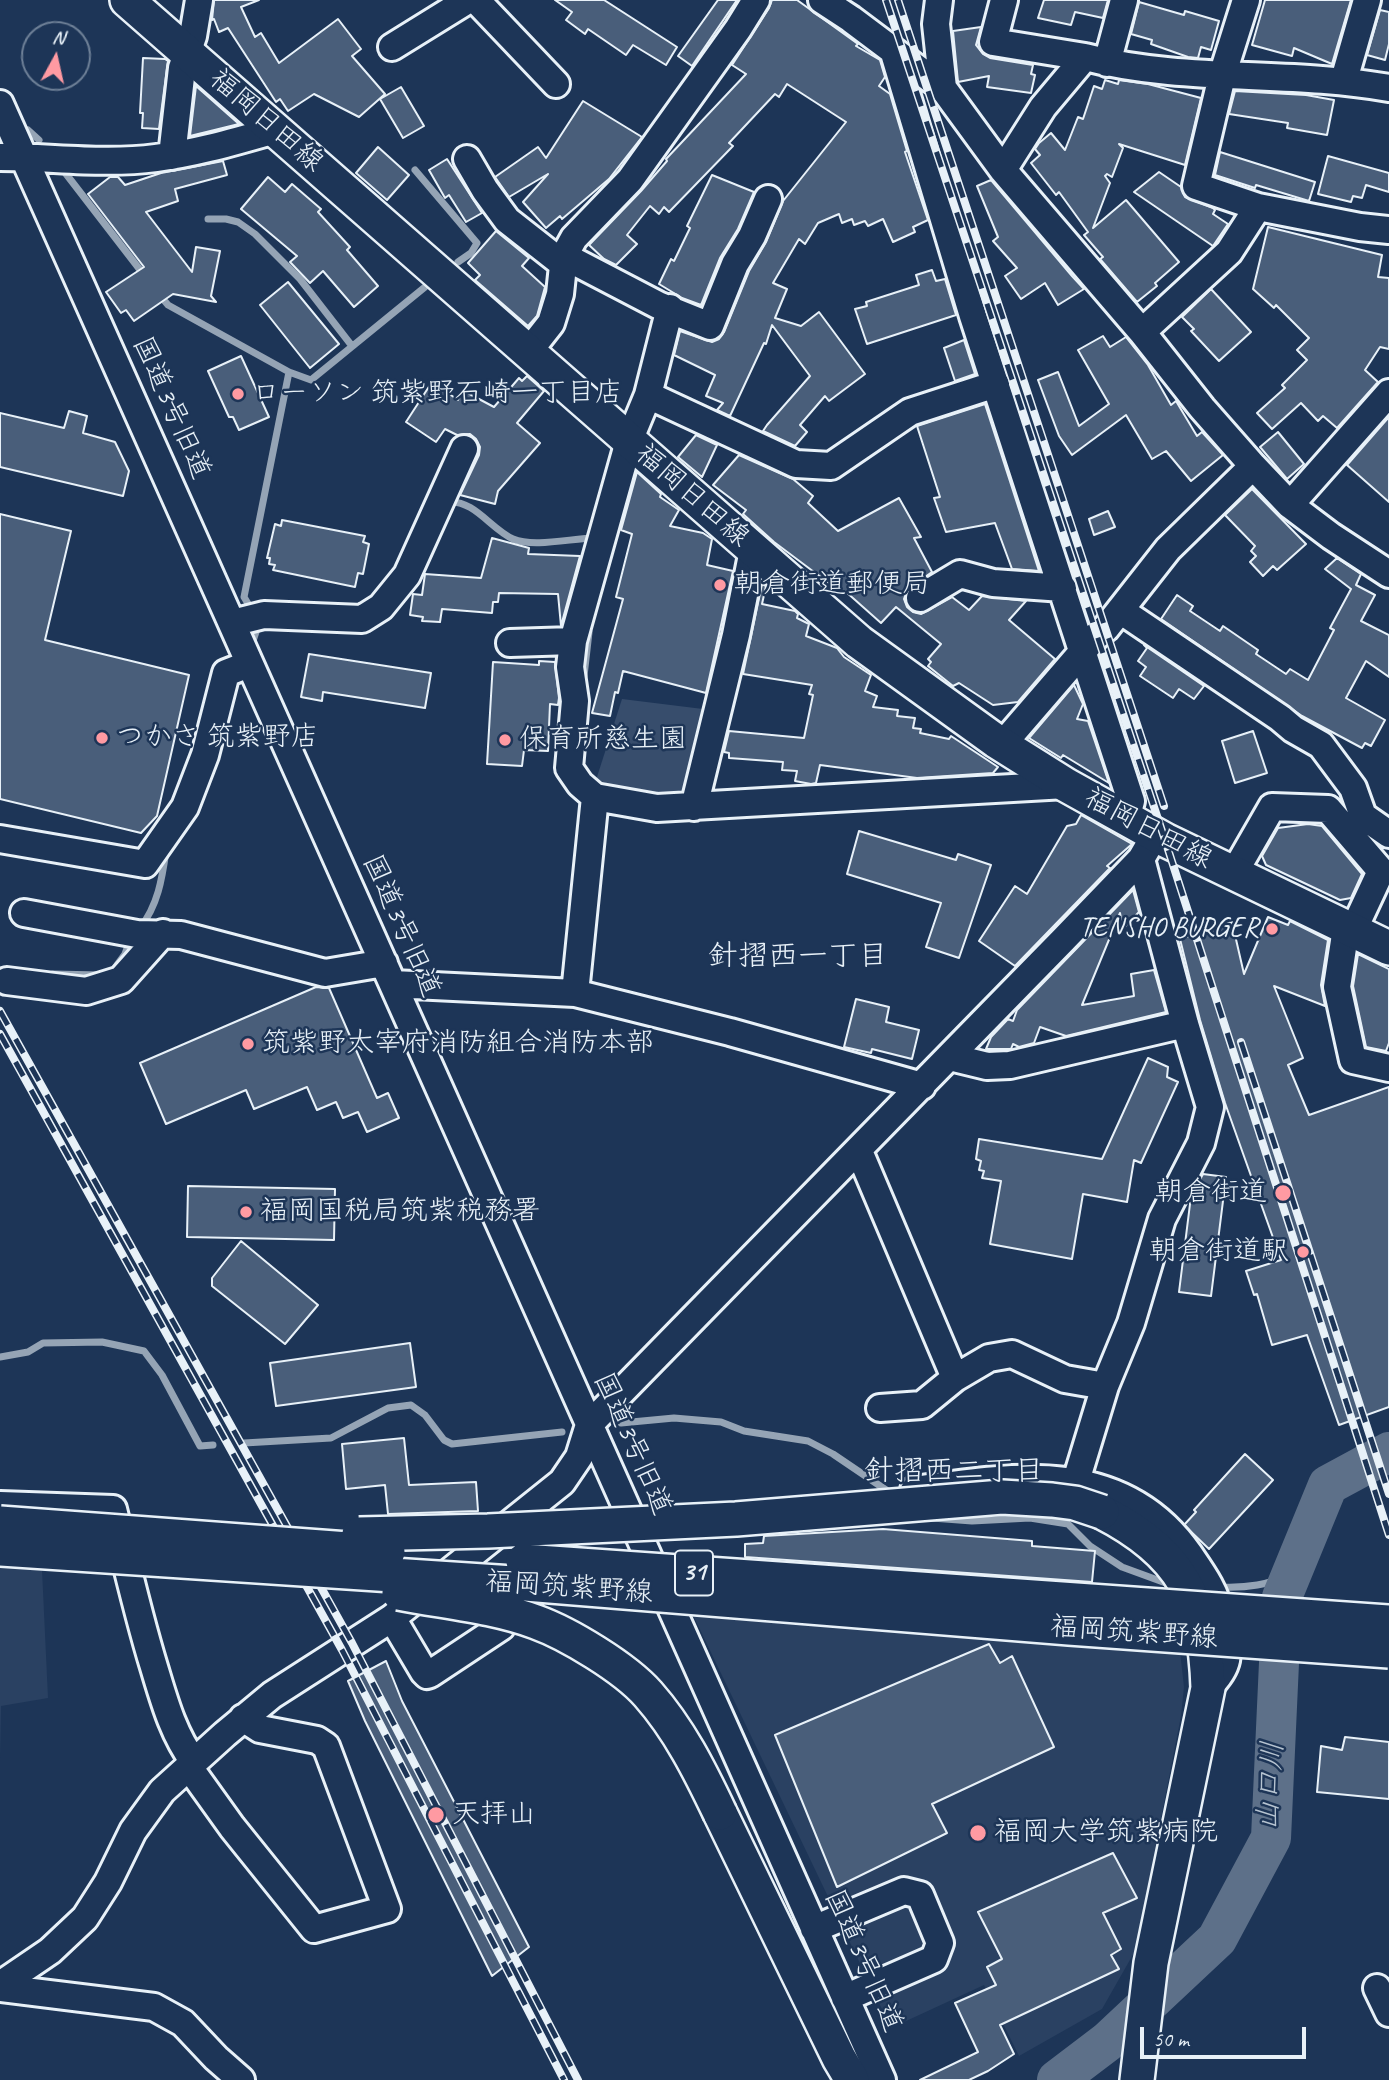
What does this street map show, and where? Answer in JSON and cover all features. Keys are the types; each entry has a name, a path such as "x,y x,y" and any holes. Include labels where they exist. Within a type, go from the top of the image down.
{"main road":[{"name":"福岡日田線","path":"127,0 859,642 1002,745 1126,819 1148,847 1234,873 1350,930 1388,945"},
{"path":"168,1537 300,1533 416,1534 556,1528 736,1519 1002,1497 1074,1503 1102,1512 1131,1527 1154,1544 1172,1563 1193,1596 1207,1658 1208,1688 1151,1963 1137,2077"},
{"name":"福岡筑紫野線","path":"0,1523 1389,1622"},
{"name":"福岡筑紫野線","path":"0,1549 513,1583 1389,1651"},
{"path":"263,1567 535,1621 604,1658 647,1692 676,1731 701,1774 852,2080"}],"street":[{"path":"172,156 182,68 200,8 199,0"},
{"path":"392,47 468,0"},
{"path":"476,0 556,84"},
{"path":"529,351 551,323 560,294 563,260 574,238 630,180 738,29 755,0"},
{"path":"821,0 851,19 943,88 1003,170 1253,466 1290,505 1389,574"},
{"path":"939,0 936,24 943,88"},
{"path":"1004,0 993,42 1096,60 1222,76 1344,80 1389,88"},
{"path":"1003,170 1043,107 1096,60 1124,0"},
{"path":"1246,0 1222,76 1196,186 1258,207 1389,230"},
{"path":"1344,80 1367,0"},
{"path":"894,53 973,316 1131,802 1126,819"},
{"name":"国道3号旧道","path":"0,104 12,157 232,623 883,2080"},
{"path":"12,157 78,161 154,159 204,150 275,130"},
{"path":"467,159 485,190 507,219 563,260 658,306 670,308 710,326 735,264 752,236 768,199"},
{"path":"1142,332 1229,252 1258,207"},
{"path":"670,308 648,395 629,441 572,641 570,667 575,701 569,768 580,784 596,797 657,808 1066,785"},
{"path":"648,395 796,464 831,466 910,412 996,384"},
{"path":"1290,505 1389,393"},
{"path":"232,623 264,615 362,619 381,607 407,575 464,449"},
{"path":"1002,745 1120,610 1168,549 1253,466"},
{"path":"694,807 736,635 753,550"},
{"path":"920,598 960,574 993,583 1063,588"},
{"path":"1120,610 1293,729 1321,745 1353,788 1363,816 1389,834"},
{"path":"510,643 572,641"},
{"path":"0,839 145,864 185,807 205,755 226,673 249,664"},
{"path":"575,993 596,797"},
{"path":"1234,873 1272,807 1328,809 1381,871 1350,930 1337,987 1353,1060 1389,1068"},
{"path":"1076,1481 1105,1386 1131,1323 1161,1219 1201,1143 1210,1107 1185,1024 1148,847"},
{"path":"0,1987 50,1951 85,1918 108,1882 133,1831 162,1791 243,1718 272,1695 392,1618 562,1482 579,1457 589,1425 922,1086 1148,847"},
{"path":"24,913 137,934 181,935 325,973 388,974 459,986 575,993 730,1032 922,1086"},
{"path":"7,981 86,991 121,980 163,933"},
{"path":"950,1057 987,1066 1010,1065 1185,1024"},
{"path":"859,1151 955,1378"},
{"path":"880,1408 922,1405 955,1378 989,1359 1012,1354 1065,1379 1105,1386"},
{"path":"629,1513 861,1497 992,1479 1076,1481 1114,1493 1155,1519 1184,1547 1199,1569 1217,1599 1227,1656 1223,1673 1208,1688"},
{"path":"0,1505 113,1509 137,1609 167,1710 182,1746 232,1827 314,1929 387,1909 326,1746 317,1740 260,1729 243,1718"},
{"path":"392,1618 427,1675 501,1627 507,1596 504,1587 471,1555"},
{"path":"814,1929 904,1891 920,1895 940,1943 934,1959 845,1998"},
{"path":"0,1987 154,2007 183,2023 241,2080"},
{"path":"1377,1988 1389,2014"}],"shaded area":[{"path":"622,699 711,710 690,795 655,797 596,780"},
{"path":"0,1563 42,1570 48,1698 1,1706 0,1758"},
{"name":"福岡大学筑紫病院","path":"694,1617 1180,1651 1184,1687 1181,1716 1135,1951 1102,2009 1019,2056 984,1985 891,2028"}],"building":[{"path":"214,0 259,0 241,7 255,37 261,33 279,63 338,19 361,49 352,56 385,94 359,117 314,94 288,111 280,99 276,102 228,28 219,32 214,19 212,20"},
{"path":"555,0 604,0 677,47 666,65 633,45 626,55 588,29 585,34 566,20 572,12"},
{"path":"718,0 737,0 692,66 678,56"},
{"path":"772,0 797,0 858,44 856,46 880,60 885,77 879,86 890,94 907,151 905,152 928,220 913,227 915,232 893,242 883,219 868,226 865,221 854,225 852,219 842,223 839,214 818,223 805,244 799,239 773,283 787,289 775,318 801,326 819,312 865,374 829,401 825,396 800,425 807,432 795,446 763,431 810,376 772,325 766,344 764,343 730,416 717,410 723,403 706,396 715,375 674,355 680,331 712,342 719,339 783,201 846,122 787,84 779,97 775,94 729,143 733,146 669,212 664,207 659,214 650,206 627,235 637,244 616,265 604,259 589,245 746,74 732,65"},
{"path":"1044,0 1108,0 1103,18 1075,12 1071,25 1038,18"},
{"path":"1265,0 1351,0 1332,64 1294,48 1292,56 1252,45"},
{"path":"1139,2 1184,15 1185,11 1219,21 1211,50 1201,47 1198,58 1188,57 1151,44 1152,40 1131,34"},
{"path":"1380,10 1389,12 1389,44 1385,60 1367,55"},
{"path":"981,27 976,45 983,54 990,58 1033,65 1031,74 1035,75 1031,93 987,87 989,76 958,82 953,31"},
{"path":"143,58 168,61 159,129 142,128 143,113 140,113"},
{"path":"1105,80 1118,84 1119,80 1148,84 1201,98 1185,165 1119,144 1123,148 1112,177 1107,174 1105,176 1110,183 1093,228 1126,200 1179,262 1155,283 1157,286 1137,302 1100,259 1103,257 1084,235 1088,232 1059,192 1056,195 1031,163 1040,155 1035,149 1039,143 1051,133 1065,150 1078,117 1083,119 1094,86 1102,89"},
{"path":"196,86 239,124 190,136"},
{"path":"401,87 424,126 403,138 380,99"},
{"path":"1235,91 1306,95 1334,100 1327,135 1287,128 1288,123 1229,114"},
{"path":"583,101 642,137 609,179 562,219 560,216 546,228 523,202 548,174 509,197 495,177 538,147 546,158"},
{"path":"378,147 409,175 387,200 356,173"},
{"path":"1220,152 1315,182 1309,201 1215,175"},
{"path":"1328,156 1389,173 1389,192 1366,185 1362,198 1353,196 1351,202 1318,194"},
{"path":"447,159 482,213 466,222 449,195 445,198 429,170"},
{"path":"223,161 227,175 175,189 178,201 146,212 192,272 196,247 220,251 211,296 216,302 173,294 134,321 126,310 121,313 106,292 144,267 88,194 110,177 118,177 125,185 161,173"},
{"path":"1159,172 1181,187 1185,197 1213,208 1213,214 1228,224 1213,246 1134,192"},
{"path":"712,175 754,192 738,229 720,258 701,305 682,298 659,284 671,259 674,261 690,228 687,226"},
{"path":"268,177 285,192 292,184 321,209 318,212 350,247 347,250 378,286 354,307 323,271 310,283 290,262 297,256 241,209"},
{"path":"991,180 1084,289 1058,305 1045,283 1021,299 1005,276 1017,268 993,241 998,237 977,186"},
{"path":"1268,227 1382,255 1378,277 1389,278 1389,349 1380,347 1365,370 1378,382 1337,428 1323,416 1318,421 1301,403 1272,429 1257,413 1285,388 1282,385 1307,360 1297,350 1309,338 1276,305 1274,308 1253,289"},
{"path":"496,231 529,258 522,266 545,287 537,316 528,326 475,280 480,275 468,263"},
{"path":"932,270 936,281 945,279 956,315 867,344 855,309 867,306 866,302 919,285 916,275"},
{"path":"288,282 339,344 310,368 260,305"},
{"path":"1211,289 1251,332 1219,361 1191,331 1194,329 1182,317"},
{"path":"1103,336 1110,347 1126,337 1148,365 1171,405 1176,401 1197,436 1202,432 1223,455 1191,481 1166,451 1152,459 1126,415 1072,455 1059,436 1038,380 1058,372 1079,426 1109,404 1078,350"},
{"path":"964,340 975,374 955,381 944,348"},
{"name":"ローソン 筑紫野石崎一丁目店","path":"241,356 269,417 239,430 233,417 229,417 208,371"},
{"path":"527,376 544,391 517,423 540,443 498,491 495,504 460,495 479,455 480,447 476,439 470,434 457,435 445,429 436,442 406,422 432,382 458,400 462,390 494,407 519,378 522,381"},
{"path":"985,404 1039,571 1012,569 995,523 946,532 934,498 940,497 917,426"},
{"path":"69,411 87,416 83,433 115,442 129,471 123,496 0,467 0,413 64,428"},
{"path":"1389,417 1389,502 1347,465"},
{"path":"1278,432 1304,464 1287,479 1260,447"},
{"path":"696,435 717,445 702,477 678,457"},
{"path":"739,455 793,479 813,496 808,503 838,531 899,498 921,537 914,538 932,572 907,590 904,599 907,607 921,614 952,597 969,610 982,596 1026,601 1009,620 1055,659 1018,702 993,705 959,683 953,686 928,666 931,662 928,659 941,644 896,607 881,623 845,591 842,593 774,542 743,514 746,510 713,485"},
{"path":"637,472 661,494 660,497 679,510 670,526 703,533 712,539 707,565 733,571 706,693 623,671 610,716 592,713 623,599 616,597 632,534 621,530"},
{"path":"1252,489 1306,544 1277,570 1273,566 1263,576 1250,562 1256,556 1251,551 1255,546 1225,515"},
{"path":"1108,511 1115,527 1094,535 1089,519"},
{"name":"つかさ 筑紫野店","path":"0,514 71,531 45,640 189,675 157,816 141,833 0,799"},
{"path":"282,520 365,536 363,542 369,544 363,574 358,573 355,587 273,570 275,565 269,564 270,558 267,558 275,524 281,526"},
{"path":"492,538 529,548 528,554 580,556 561,626 558,594 499,593 498,602 493,602 492,613 442,609 440,622 422,621 423,617 410,615 413,594 422,595 425,574 481,578"},
{"path":"1337,558 1361,574 1356,585 1375,595 1361,621 1389,635 1389,677 1366,661 1346,698 1385,720 1371,746 1365,743 1362,748 1302,716 1161,619 1177,595 1193,606 1190,611 1220,631 1223,626 1258,650 1256,654 1286,674 1290,669 1308,680 1334,630 1330,628 1351,589 1325,569"},
{"path":"762,584 766,586 762,604 795,611 797,618 809,624 806,636 837,648 844,657 871,675 865,691 877,696 873,707 898,710 897,716 915,718 913,728 921,729 920,733 949,739 951,736 998,767 993,773 917,778 820,765 816,783 811,784 795,781 797,771 782,770 783,762 729,758 729,753 724,752 729,731 804,738 813,695 809,694 812,685 743,674"},
{"path":"1144,645 1204,686 1194,699 1179,689 1173,698 1140,676 1146,667 1138,661 1147,648"},
{"path":"309,654 431,673 425,708 323,692 322,701 301,697"},
{"path":"539,661 555,662 559,698 558,705 550,704 548,751 524,750 522,766 487,764 493,662 539,665"},
{"path":"1074,685 1083,704 1077,719 1088,721 1109,783 1029,738"},
{"path":"1253,731 1267,773 1235,783 1222,741"},
{"path":"1081,815 1132,844 1107,866 1110,868 1015,966 979,941 1015,886 1027,894 1067,826 1076,824"},
{"path":"1308,824 1322,826 1362,874 1351,898 1340,900 1266,865 1262,856 1278,828"},
{"path":"859,831 956,860 958,854 991,865 959,958 926,947 941,903 847,874"},
{"path":"1133,890 1139,912 1123,929 1120,913 1082,1005 1134,996 1131,974 1154,970 1166,1012 1066,1036 1040,1027 1034,1043 1019,1047 1013,1044 1011,1049 986,1049 991,1037 1008,1019 1013,1021 1017,1010"},
{"path":"1268,917 1288,925 1290,921 1328,940 1321,985 1325,1006 1274,986 1303,1058 1288,1065 1309,1115 1389,1087 1389,1407 1339,1425 1307,1335 1272,1345 1257,1294 1254,1295 1246,1271 1281,1260 1225,1103 1200,1020 1180,939 1232,922 1244,974"},
{"path":"1358,954 1389,969 1389,1043 1386,1051 1366,1047 1353,986"},
{"path":"316,987 329,988 377,1098 388,1093 399,1118 367,1132 358,1112 343,1118 336,1102 317,1110 307,1087 254,1109 246,1090 166,1124 140,1063"},
{"path":"856,999 889,1007 886,1022 919,1030 912,1059 872,1049 871,1053 844,1047"},
{"path":"1148,1058 1168,1067 1167,1077 1178,1082 1141,1163 1134,1160 1127,1202 1083,1194 1072,1259 990,1244 1001,1181 982,1178 984,1171 979,1170 981,1161 976,1159 979,1139 1102,1159"},
{"path":"1203,1174 1226,1177 1211,1296 1179,1292 1191,1196"},
{"path":"188,1186 335,1189 334,1240 187,1237"},
{"path":"241,1241 318,1305 285,1344 212,1286 212,1278"},
{"path":"410,1343 416,1387 276,1406 270,1363"},
{"path":"404,1438 409,1485 476,1482 478,1511 388,1514 385,1485 346,1489 342,1444"},
{"path":"1245,1454 1273,1480 1209,1549 1184,1525 1196,1512 1194,1510"},
{"path":"883,1529 1032,1541 1032,1546 1095,1551 1092,1582 745,1557 745,1544 763,1543 764,1536"},
{"path":"989,1644 1000,1663 1012,1656 1054,1747 932,1804 947,1833 837,1887 775,1735"},
{"path":"386,1661 402,1701 529,1947 492,1976 365,1721 348,1681"},
{"path":"1345,1737 1389,1742 1389,1799 1317,1792 1321,1746 1342,1750"},
{"path":"1113,1853 1137,1898 1103,1913 1121,1949 1111,1955 1119,1969 1000,2025 1014,2054 988,2071 969,2080 920,2080 978,2052 955,2003 996,1985 987,1967 1002,1959 978,1912"}],"waterway":[{"path":"28,130 39,140"},
{"path":"63,170 144,275"},
{"path":"415,170 477,243 471,253 458,262"},
{"path":"208,219 238,222 255,234 300,279 352,346"},
{"path":"158,293 168,305 289,372 311,380 425,287"},
{"path":"250,607 244,597 289,372"},
{"path":"449,502 474,510 505,534 522,542 595,538"},
{"path":"252,644 257,629 264,625"},
{"path":"584,676 589,632"},
{"path":"140,928 155,901 166,851"},
{"path":"114,969 125,954 130,940"},
{"path":"53,974 100,975"},
{"path":"0,1357 28,1352 43,1343 102,1342 144,1351 162,1375 200,1446 213,1445"},
{"path":"244,1443 331,1438 388,1408 411,1405 425,1415 444,1440 452,1444 562,1432"},
{"path":"621,1423 674,1418 721,1422 744,1431 808,1441 833,1454 892,1494"},
{"name":"山口川","path":"1057,2080 1107,2042 1217,1939 1271,1838 1282,1597 1328,1485 1389,1452"},
{"path":"932,1518 972,1521 1030,1518 1068,1524 1090,1546 1122,1567 1174,1586"},
{"path":"1221,1587 1257,1585 1292,1574"}],"railway":[{"path":"886,0 1165,840 1389,1535"},
{"path":"898,0 1164,806"},
{"path":"0,1011 352,1643 578,2080"},
{"path":"0,1034 342,1650 564,2080"},
{"path":"1241,1042 1389,1494"}],"place":[{"name":"ローソン 筑紫野石崎一丁目店","path":"238,394"},
{"name":"朝倉街道郵便局","path":"720,585"},
{"name":"つかさ 筑紫野店","path":"102,738"},
{"name":"保育所慈生園","path":"505,740"},
{"name":"TENSHO BURGER","path":"1272,929"},
{"name":"筑紫野太宰府消防組合消防本部","path":"248,1044"},
{"name":"朝倉街道","path":"1283,1193"},
{"name":"福岡国税局筑紫税務署","path":"246,1212"},
{"name":"朝倉街道駅","path":"1303,1252"},
{"name":"天拝山","path":"436,1815"},
{"name":"福岡大学筑紫病院","path":"978,1833"}],"district":[{"name":"針摺西一丁目","path":"798,957"},
{"name":"針摺西二丁目","path":"954,1472"}]}
